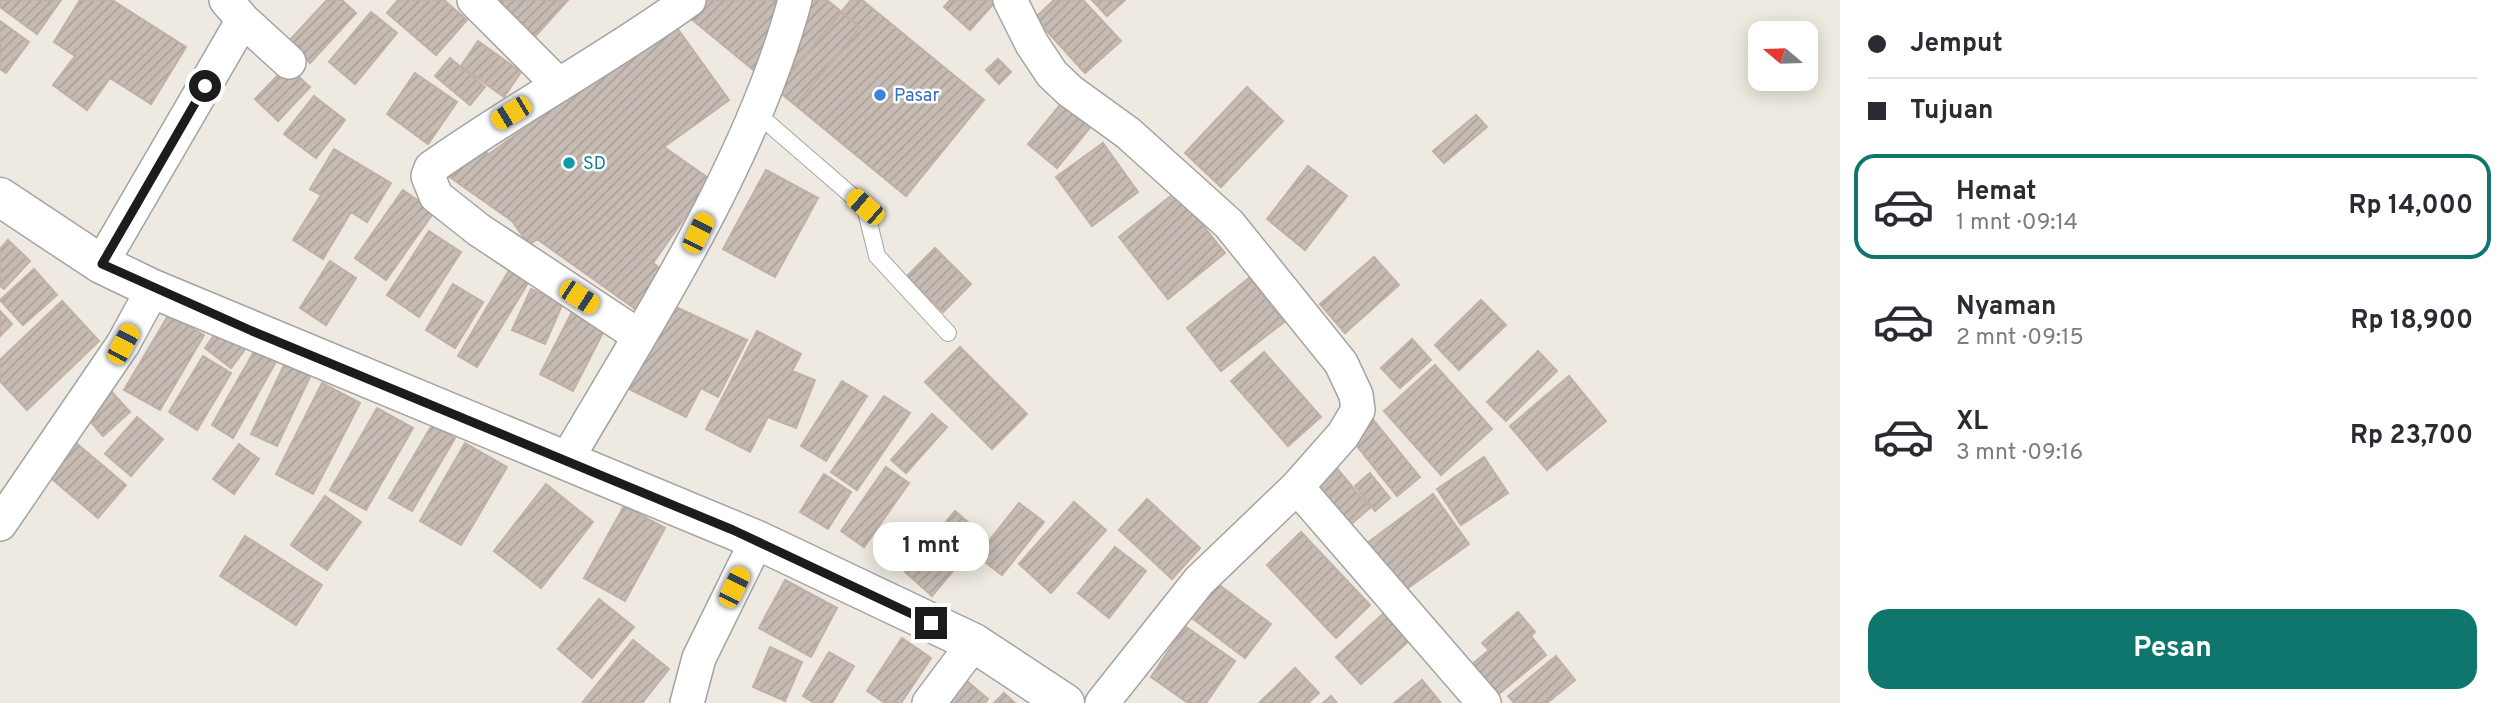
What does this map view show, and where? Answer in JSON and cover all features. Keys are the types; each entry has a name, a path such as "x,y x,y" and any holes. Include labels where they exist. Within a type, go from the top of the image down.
{"street":[{"path":"474,0 558,85"},
{"path":"639,336 479,230 436,196 429,182 431,167 488,127 634,40 689,0"},
{"path":"567,458 698,233 754,111 795,0"},
{"path":"1010,0 1032,44 1052,74 1070,91 1128,133 1229,224 1341,363 1356,395 1358,410 1354,421 1297,487 1199,581 1102,703"},
{"path":"102,264 234,10 289,62"},
{"path":"0,197 102,264 153,289 567,458 757,540 974,643 1065,703"},
{"path":"0,524 123,344 153,289"},
{"path":"1297,487 1484,703"},
{"path":"687,703 699,658 757,540"},
{"path":"929,703 974,643"}],"lane":[{"path":"754,111 865,207 877,256 948,333"}],"building":[{"path":"0,0 61,0 37,34 0,7"},
{"path":"80,0 112,0 186,47 151,104 110,78 87,110 53,85 75,56 54,42"},
{"path":"327,0 342,0 356,13 310,63 288,42"},
{"path":"398,0 444,0 467,20 436,55 387,13"},
{"path":"487,0 568,0 531,41"},
{"path":"684,0 827,0 860,27 796,105 678,8"},
{"name":"Pasar","path":"851,0 862,0 984,100 906,196 777,90"},
{"path":"950,0 997,0 970,30 944,7"},
{"path":"1054,0 1083,0 1121,41 1085,73 1035,18"},
{"path":"1092,0 1125,0 1107,16"},
{"path":"371,12 397,33 355,84 329,62"},
{"path":"0,21 29,42 6,73 0,69"},
{"name":"SD","path":"672,21 729,100 664,147 711,180 653,263 664,271 641,313 537,239 529,245 512,221 444,173 467,140 489,154"},
{"path":"478,41 521,72 504,97 461,66"},
{"path":"450,58 485,87 470,105 435,76"},
{"path":"998,59 1011,72 999,84 986,70"},
{"path":"287,66 310,87 278,121 255,99"},
{"path":"415,73 457,102 428,144 387,114"},
{"path":"1247,87 1283,121 1221,187 1185,153"},
{"path":"314,96 345,120 316,158 284,134"},
{"path":"1064,100 1093,124 1057,168 1028,144"},
{"path":"1476,115 1487,127 1444,163 1433,151"},
{"path":"1103,143 1138,192 1092,226 1056,177"},
{"path":"334,149 391,183 367,222 351,212 323,259 293,240 321,195 310,189"},
{"path":"1308,166 1347,196 1305,250 1267,219"},
{"path":"766,170 818,198 775,277 723,249"},
{"path":"403,190 434,212 386,280 355,258"},
{"path":"1176,192 1225,253 1168,299 1119,237"},
{"path":"429,231 461,252 419,317 387,295"},
{"path":"8,240 30,261 4,289 0,286 0,249"},
{"path":"935,248 971,284 943,312 907,276"},
{"path":"1374,257 1399,285 1345,333 1320,304"},
{"path":"330,261 356,278 326,325 300,308"},
{"path":"514,262 534,273 477,367 458,356"},
{"path":"34,269 57,295 23,325 0,300"},
{"path":"1249,278 1284,322 1221,371 1187,328"},
{"path":"453,284 483,302 455,348 426,330"},
{"path":"531,289 563,303 545,344 512,330"},
{"path":"1481,300 1506,325 1459,370 1435,345"},
{"path":"62,301 99,341 27,410 0,381 0,360"},
{"path":"665,302 747,340 718,397 701,388 686,417 623,386"},
{"path":"575,306 608,323 573,391 540,374"},
{"path":"0,311 12,324 0,336"},
{"path":"169,314 204,335 160,410 124,390"},
{"path":"222,324 249,344 231,368 205,348"},
{"path":"757,331 801,354 792,371 815,380 796,428 768,417 750,452 706,429"},
{"path":"1412,339 1431,360 1400,388 1381,368"},
{"path":"960,347 1027,414 992,449 925,382"},
{"path":"256,348 277,360 233,438 212,425"},
{"path":"1538,351 1557,371 1506,421 1487,402"},
{"path":"1264,352 1321,417 1288,446 1231,381"},
{"path":"203,356 231,373 197,430 169,412"},
{"path":"285,363 311,375 277,446 251,434"},
{"path":"1435,365 1492,429 1441,475 1384,411"},
{"path":"1569,376 1606,421 1547,470 1510,426"},
{"path":"842,381 867,396 826,461 801,446"},
{"path":"322,383 360,403 313,494 276,474"},
{"path":"110,390 130,412 103,436 84,414"},
{"path":"884,396 910,413 857,490 831,472"},
{"path":"377,408 413,428 366,510 330,490"},
{"path":"932,414 947,427 906,473 891,460"},
{"path":"1370,416 1420,477 1397,496 1348,435"},
{"path":"137,417 163,439 131,476 105,454"},
{"path":"432,425 455,438 412,511 389,498"},
{"path":"69,437 126,485 98,518 41,470"},
{"path":"465,443 507,467 461,545 420,521"},
{"path":"239,444 259,459 234,494 213,479"},
{"path":"1484,457 1508,493 1461,525 1437,489"},
{"path":"1335,466 1370,508 1344,530 1308,488"},
{"path":"886,467 909,483 864,547 841,531"},
{"path":"1370,473 1390,498 1375,511 1355,486"},
{"path":"824,474 851,492 828,529 800,512"},
{"path":"546,484 593,522 541,588 494,551"},
{"path":"1433,494 1469,544 1401,593 1366,544"},
{"path":"325,496 361,522 327,570 291,545"},
{"path":"1147,499 1200,548 1172,579 1119,530"},
{"path":"1074,502 1106,530 1051,593 1019,564"},
{"path":"1019,503 1044,522 1002,575 977,556"},
{"path":"624,506 665,528 625,601 584,578"},
{"path":"955,511 983,535 932,596 905,572"},
{"path":"1301,532 1370,605 1336,638 1267,565"},
{"path":"245,536 322,585 296,625 220,576"},
{"path":"1115,547 1146,571 1109,618 1078,593"},
{"path":"785,580 837,608 811,657 759,628"},
{"path":"1214,581 1271,624 1245,658 1188,615"},
{"path":"599,599 634,627 592,678 558,649"},
{"path":"1385,612 1410,640 1361,684 1336,657"},
{"path":"1518,612 1535,632 1531,636 1546,655 1495,697 1470,666 1489,650 1482,643"},
{"path":"1185,626 1235,661 1206,703 1188,703 1151,677"},
{"path":"902,638 931,658 901,703 885,703 867,691"},
{"path":"633,640 669,669 642,703 582,703"},
{"path":"770,647 802,662 785,701 753,687"},
{"path":"829,652 854,666 832,703 814,703 803,696"},
{"path":"1556,656 1575,680 1547,703 1514,703 1508,696"},
{"path":"1295,668 1319,693 1308,703 1259,703"},
{"path":"961,676 988,699 985,703 939,703"},
{"path":"1422,680 1441,703 1394,703"},
{"path":"1004,693 1015,703 994,703"},
{"path":"1331,696 1337,703 1323,703"}],"place":[{"name":"Pasar","path":"880,95"},
{"name":"SD","path":"569,163"}],"route":[{"path":"205,86 102,264 252,331 567,458 757,540 829,577 931,623"}]}
